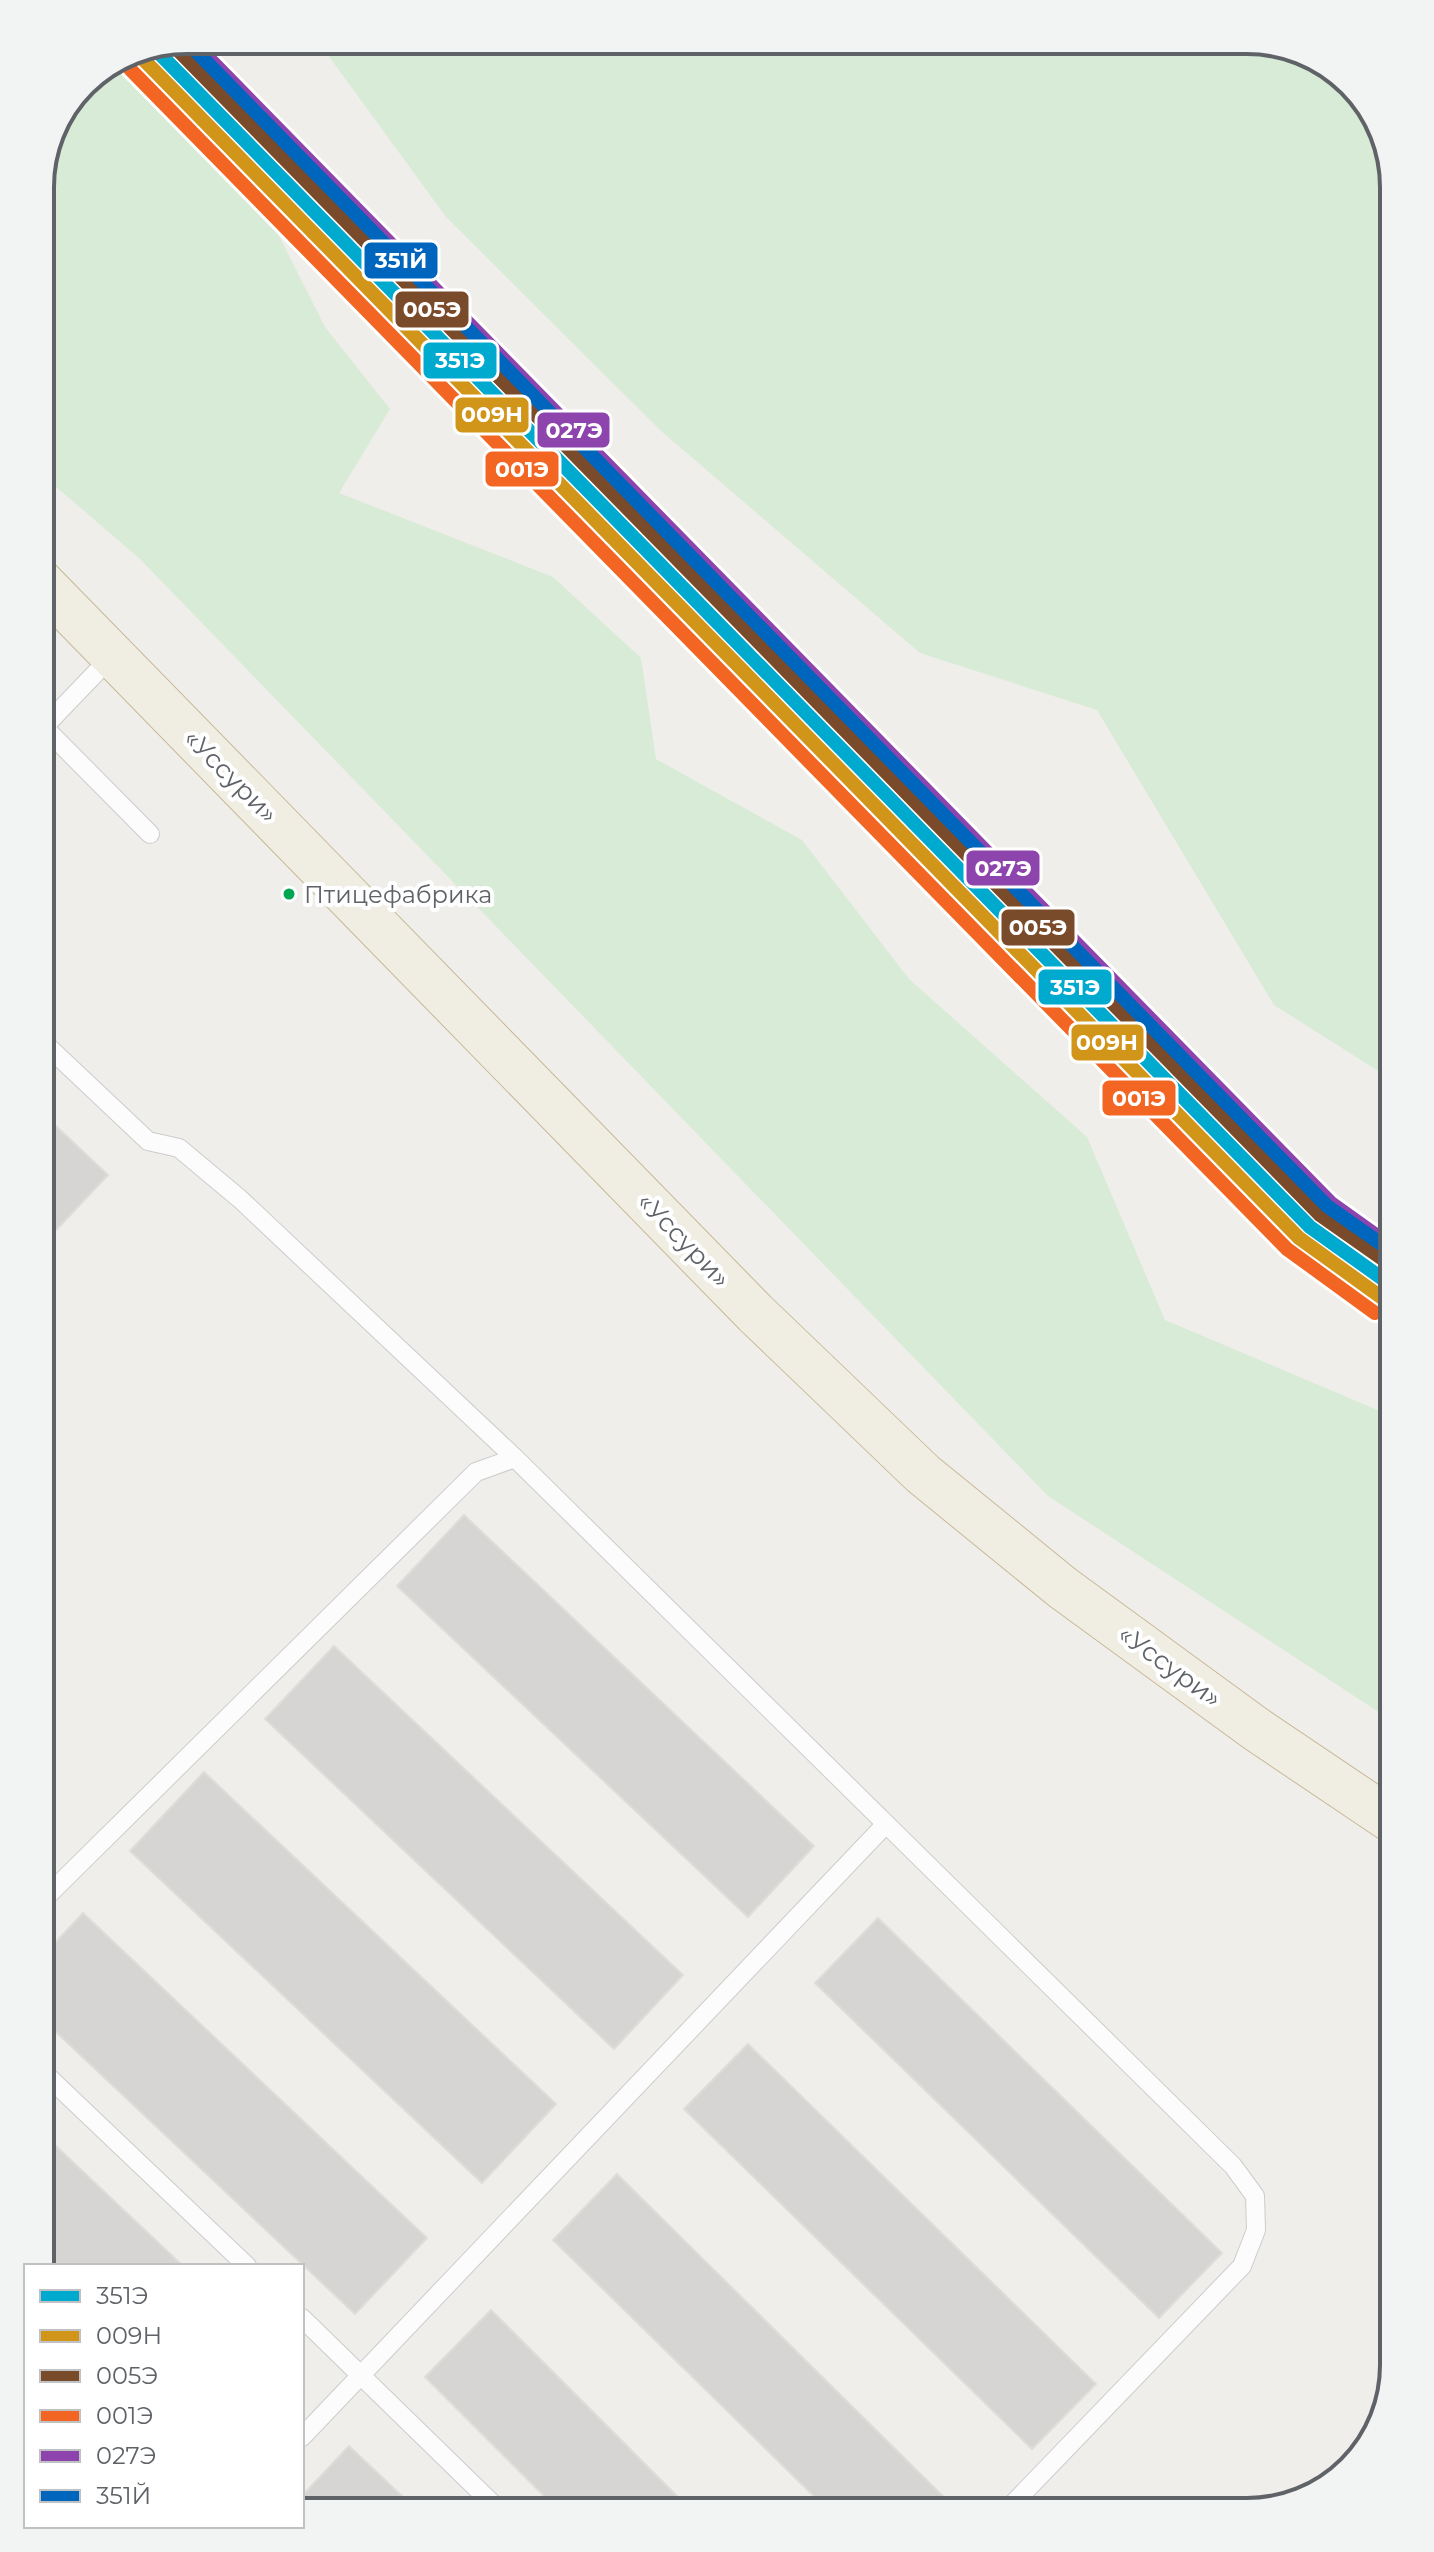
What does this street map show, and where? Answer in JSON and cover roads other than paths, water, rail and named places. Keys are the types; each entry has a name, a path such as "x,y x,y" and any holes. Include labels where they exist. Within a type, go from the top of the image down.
{"highway":[{"name":"«Уссури»","path":"54,595 744,1302 923,1474 1063,1588 1256,1729 1380,1813"}],"lane":[{"path":"54,715 113,655"},
{"path":"54,739 150,834"},
{"path":"54,1052 148,1141 179,1148 240,1199 515,1458 1233,2166 1255,2196 1256,2230 1242,2266 1018,2498"},
{"path":"54,1889 476,1472 515,1458"},
{"path":"304,2435 885,1825"},
{"path":"54,2082 245,2264"},
{"path":"304,2320 487,2498"}],"place":[{"name":"Птицефабрика","path":"289,894"}]}
